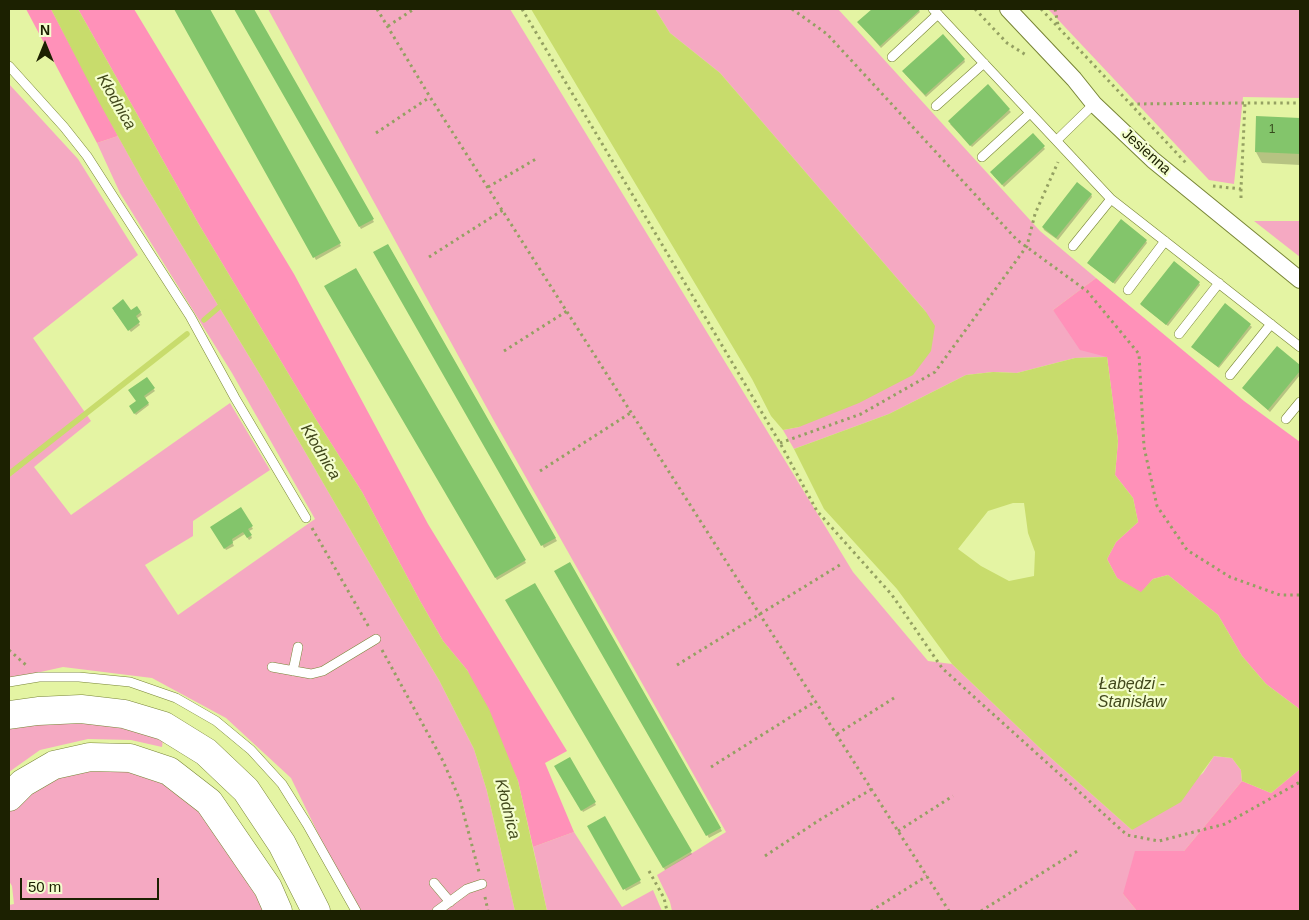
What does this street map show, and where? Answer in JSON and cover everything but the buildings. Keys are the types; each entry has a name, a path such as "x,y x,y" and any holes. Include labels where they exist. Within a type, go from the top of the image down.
{"highway":[{"path":"9,715 38,710 81,709 124,714 164,726 206,752 246,790 282,844 316,911"},
{"path":"9,797 23,783 54,765 90,757 130,758 169,772 208,802 268,888 278,911"}],"street":[{"name":"Jesienna","path":"1008,9 1074,79 1094,104 1153,160 1300,280"}],"lane":[{"path":"892,57 936,11 1111,199 1300,347"},
{"path":"936,106 984,63"},
{"path":"9,66 64,127 87,156 190,316 235,398 306,518"},
{"path":"1057,140 1094,104"},
{"path":"982,157 1030,112"},
{"path":"1073,246 1111,199"},
{"path":"1128,290 1165,241"},
{"path":"1179,334 1219,283"},
{"path":"1230,375 1271,324"},
{"path":"1286,419 1300,402"},
{"path":"272,666 311,674 323,671 376,639"},
{"path":"293,671 298,647"},
{"path":"9,682 39,677 79,677 130,682 176,698 216,721 251,750 282,784 356,911"},
{"path":"434,883 450,902"},
{"path":"438,911 467,889 482,884"}],"path":[{"path":"377,9 430,97 504,210 949,911"},
{"path":"387,26 414,9"},
{"path":"522,9 780,443 817,511 892,595 942,668 1127,835 1159,842 1225,824 1300,782"},
{"path":"792,9 827,34 1017,240 1087,291 1139,354 1144,447 1157,506 1187,550 1230,577 1280,595 1300,595"},
{"path":"975,9 1007,43 1031,58"},
{"path":"1041,9 1189,166"},
{"path":"1055,9 1059,27"},
{"path":"376,133 430,97"},
{"path":"1241,198 1245,103"},
{"path":"1131,104 1300,103"},
{"path":"780,443 861,414 935,372 1027,246 1035,214 1064,149"},
{"path":"488,187 536,159"},
{"path":"1208,186 1241,189"},
{"path":"429,257 504,210"},
{"path":"504,351 567,311"},
{"path":"540,471 632,412"},
{"path":"306,518 376,639 443,761 460,800 482,884"},
{"path":"677,665 843,563"},
{"path":"837,734 894,698"},
{"path":"711,767 816,701"},
{"path":"765,856 821,819 872,789"},
{"path":"898,831 953,796"},
{"path":"981,911 1079,850"},
{"path":"649,871 664,898 667,911"},
{"path":"871,911 927,876"}],"shaded area":[{"path":"26,9 51,9 118,136 97,143"},
{"path":"78,9 134,9 294,274 428,524 567,751 545,763 574,832 533,847 518,781 467,670 443,641 362,492 315,418 198,223"},
{"path":"268,9 510,9 853,572 928,661 952,664 1042,750 1132,830 1203,773 1214,756 1232,758 1241,770 1242,781 1184,851 1123,894 1137,911 672,911 670,902 657,875 726,832 493,419"},
{"path":"655,9 838,9 1040,231 1096,278 1053,310 1107,357 1075,358 1017,373 993,372 966,375 889,414 794,449 783,430 799,427 926,312 720,73 670,33"},
{"path":"1048,9 1300,9 1300,98 1243,97 1234,184 1209,180"},
{"path":"9,84 78,159 138,255 33,338 91,421 34,467 71,515 230,403 270,470 193,521 193,536 145,565 178,615 315,519 232,373 120,193 97,143 118,136 439,680 474,749 487,791 515,911 356,911 291,778 226,718 152,678 63,667 9,679"},
{"path":"1254,221 1300,221 1300,257"},
{"path":"1096,278 1244,401 1300,442 1300,712 1298,708 1266,684 1242,656 1218,615 1168,575 1153,579 1141,593 1117,578 1107,559 1116,542 1138,522 1133,498 1115,475 1118,441 1107,357 1080,350 1053,310"},
{"path":"43,721 126,725 163,739 162,747 131,740 88,739 40,750 9,772 9,725"},
{"path":"106,765 168,780 220,830 264,911 9,911 9,905 14,904 12,886 9,881 9,805 37,784"},
{"path":"1300,769 1300,911 1137,911 1123,894 1135,851 1184,851 1242,781 1271,793"},
{"path":"574,832 622,907 653,890 662,911 547,911 533,847"}],"water":[{"name":"Kłodnica","path":"51,9 78,9 198,223 315,418 362,492 443,641 467,670 489,709 518,781 547,911 515,911 487,791 474,749 439,680 264,381 144,183 100,104"},
{"path":"531,9 655,9 670,33 720,73 926,312 935,326 931,351 913,375 859,403 799,427 783,430 771,416 752,379"},
{"name":"Łabędzi - Stanisław","path":"1107,357 1118,441 1115,475 1133,498 1138,522 1116,542 1107,559 1117,578 1141,592 1153,579 1168,575 1218,615 1242,656 1266,684 1298,708 1300,712 1300,769 1271,793 1242,781 1241,770 1232,758 1214,756 1181,802 1132,830 1042,750 952,664 897,589 824,509 794,449 889,414 966,375 993,372 1017,373 1075,358","holes":["1013,503 1024,503 1028,533 1035,552 1034,576 1009,581 981,566 958,549 988,511"]}],"waterway":[{"path":"204,320 225,302"},
{"path":"9,474 187,334"}]}
